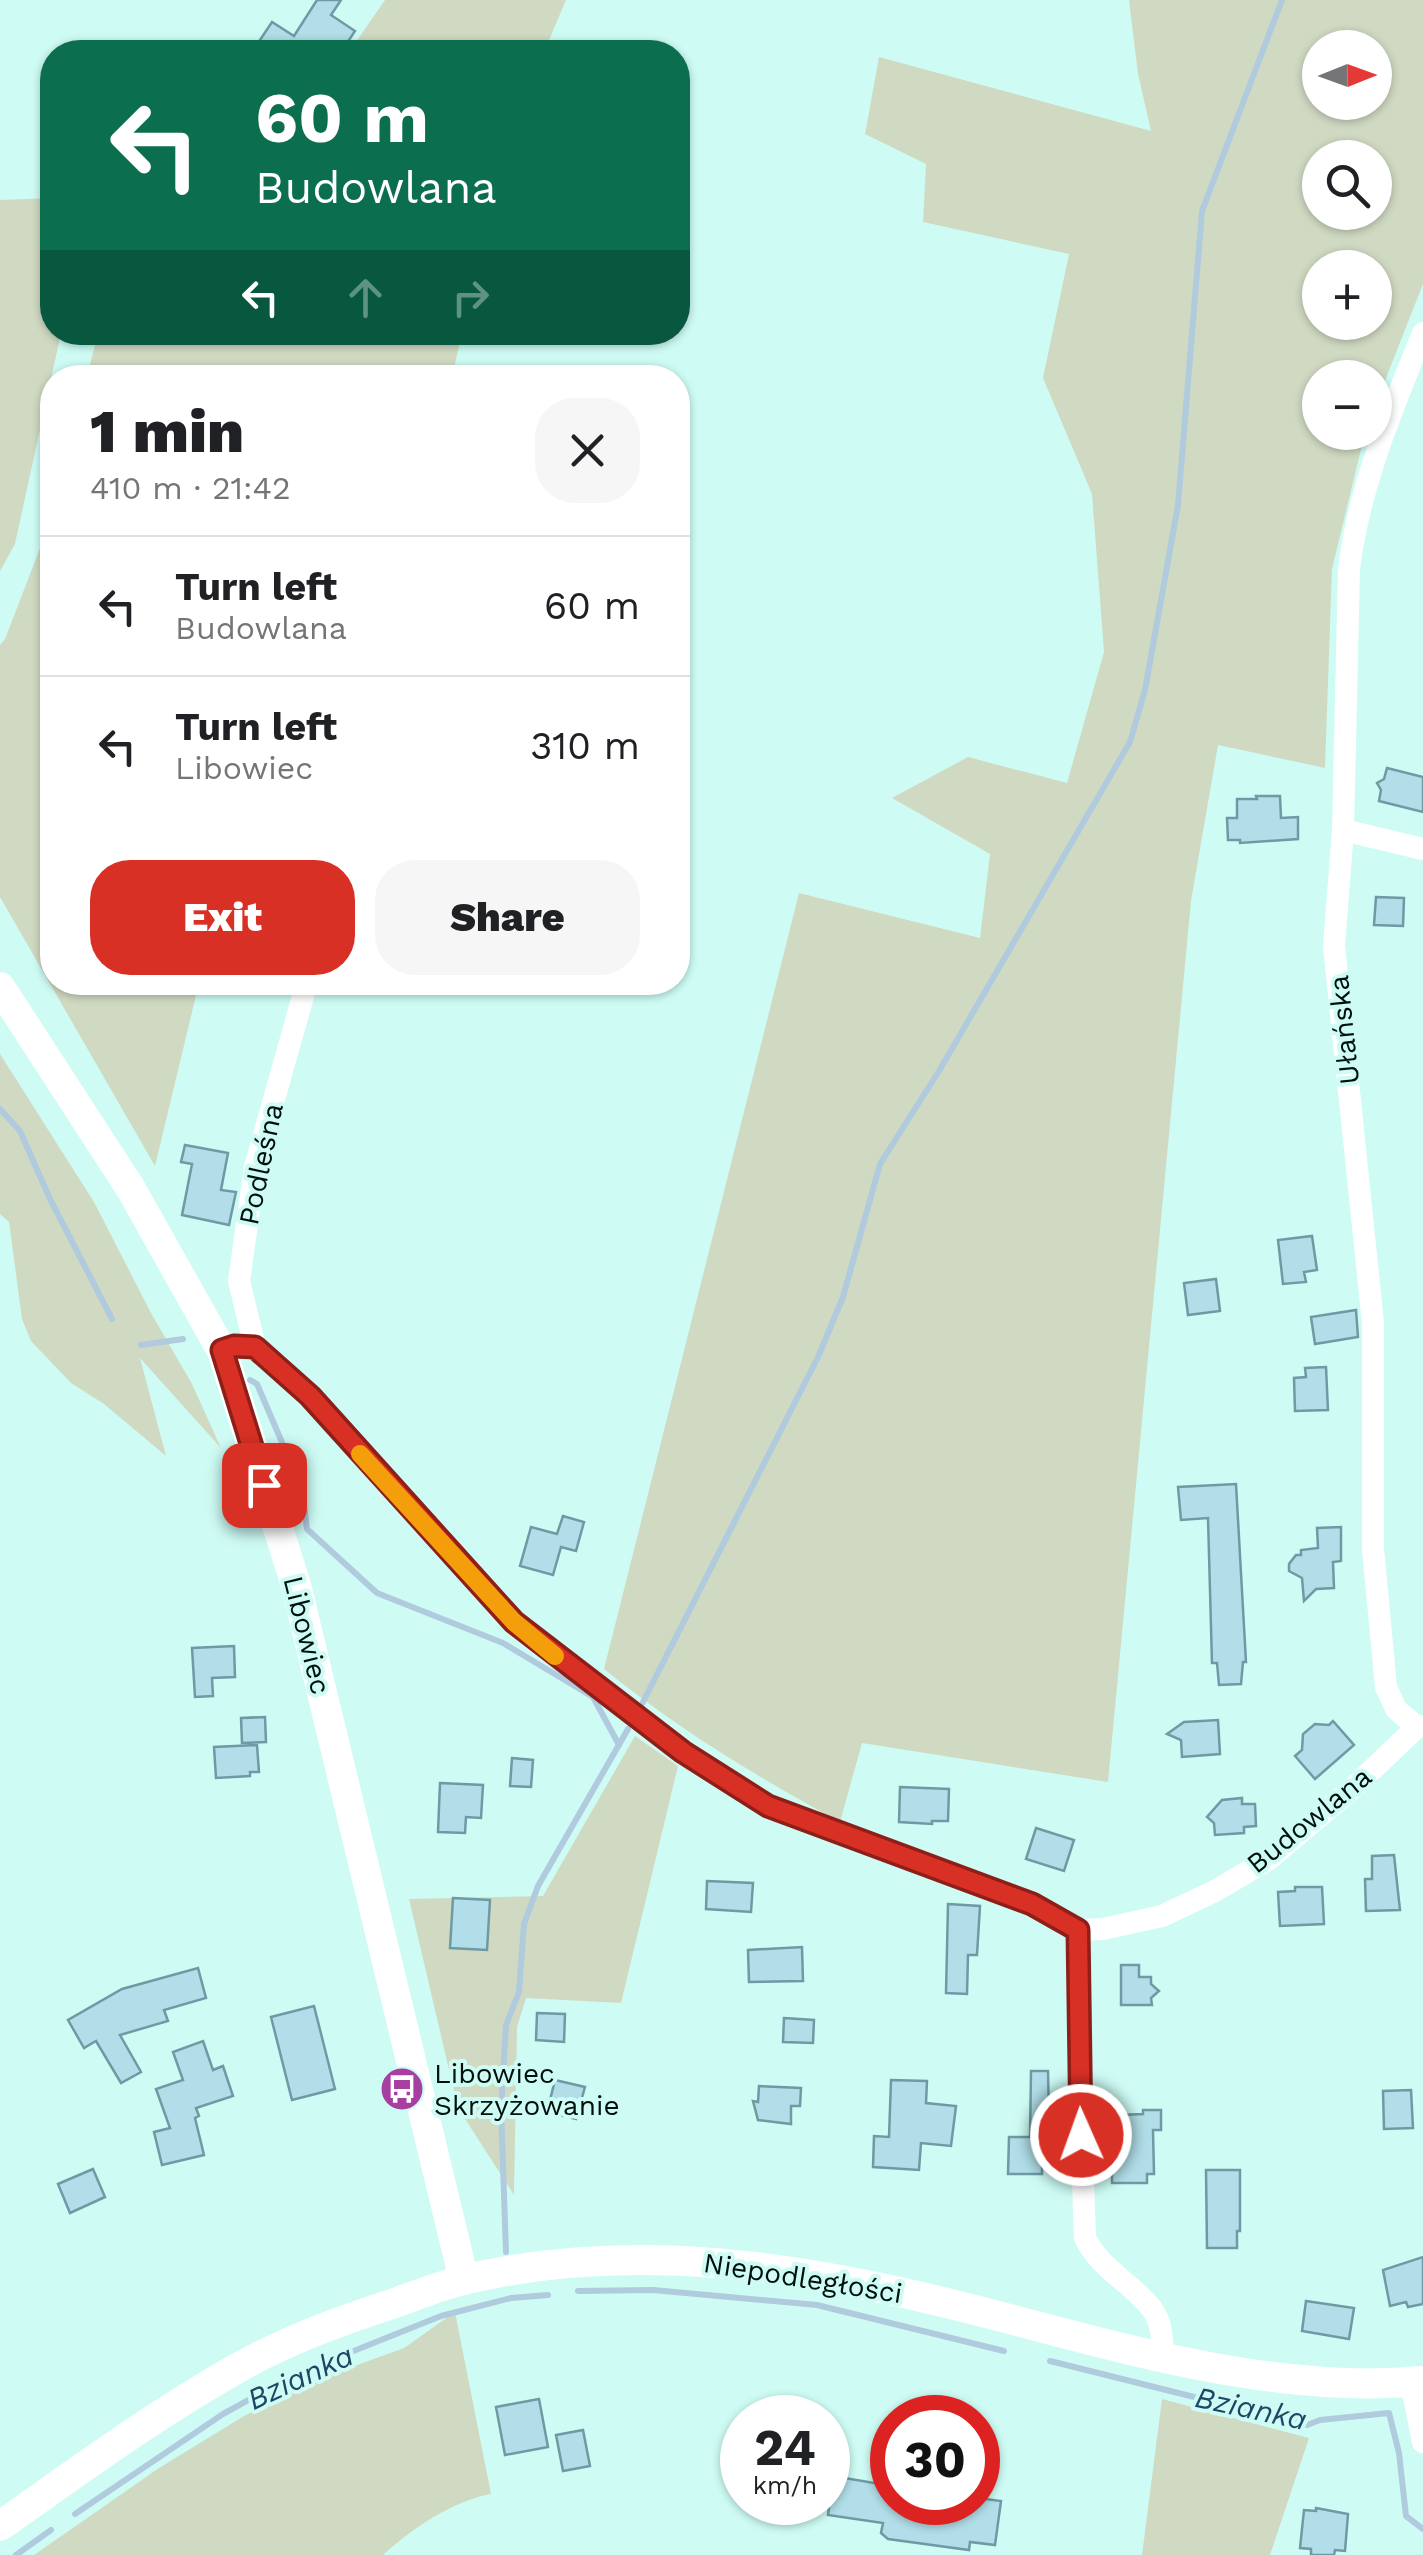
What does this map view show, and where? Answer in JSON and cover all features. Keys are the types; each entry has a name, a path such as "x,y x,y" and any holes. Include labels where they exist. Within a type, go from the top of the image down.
{"street":[{"name":"Ułańska","path":"1420,1726 1396,1709 1386,1687 1373,1549 1373,1323 1334,946 1343,830 1354,535 1367,478 1423,333"},
{"path":"1343,830 1423,849"},
{"name":"Libowiec","path":"0,987 131,1189 222,1350 296,1585 464,2280"},
{"name":"Podleśna","path":"255,1347 239,1281 249,1205 255,1167 303,995"},
{"path":"222,1350 255,1347 310,1396 514,1622 683,1752 768,1806 1032,1904 1078,1930 1078,2066 1086,2238 1094,2256 1152,2309 1162,2336 1163,2356"},
{"name":"Budowlana","path":"1078,1930 1103,1929 1162,1916 1269,1859 1420,1726"},
{"name":"Niepodległości","path":"0,2526 162,2415 246,2363 329,2324 464,2280 605,2261 661,2259 770,2267 930,2299 1232,2370 1303,2380 1417,2381"},
{"path":"1417,2381 1423,2442"}],"green space":[{"path":"385,0 566,0 549,40 357,40"},
{"path":"1129,0 1423,0 1423,284 1392,363 1302,360 1302,450 1361,450 1332,569 1325,768 1218,745 1191,901 1108,1782 862,1743 840,1822 719,1751 604,1669 799,893 980,938 990,854 892,798 968,757 1067,783 1104,652 1092,494 1043,378 1069,254 923,222 926,164 865,134 879,57 1151,131 1138,74"},
{"path":"40,198 40,345 58,345 54,365 40,365 40,429 15,544 0,571 0,200"},
{"path":"95,345 459,345 455,365 90,365"},
{"path":"40,548 40,966 0,897 0,645"},
{"path":"56,995 196,995 155,1166"},
{"path":"0,1054 94,1202 192,1384 221,1448 140,1358 166,1456 104,1404 71,1383 31,1341 22,1319 9,1222 0,1214"},
{"path":"635,1736 678,1766 621,2003 526,1998 517,2027 514,2195 458,2108 409,1899 543,1896"},
{"path":"455,2312 491,2494 433,2517 383,2555 34,2555 159,2468 244,2416 313,2381 404,2348"},
{"path":"1162,2399 1309,2438 1270,2555 1142,2555"}],"building":[{"path":"317,0 341,0 331,15 355,31 349,40 260,40 272,22 294,36"},
{"path":"1387,768 1423,777 1423,812 1379,801 1381,790 1377,783 1384,779"},
{"path":"1256,796 1280,796 1281,818 1298,817 1298,839 1240,843 1228,840 1227,818 1237,818 1237,799 1257,799"},
{"path":"1376,897 1404,898 1403,926 1374,925"},
{"path":"185,1145 228,1153 221,1190 236,1192 229,1225 182,1215 192,1164 181,1162"},
{"path":"1312,1236 1317,1270 1304,1272 1306,1282 1283,1284 1278,1240"},
{"path":"1216,1279 1220,1311 1188,1315 1184,1283"},
{"path":"1356,1310 1358,1337 1315,1344 1311,1317"},
{"path":"1326,1367 1328,1410 1295,1411 1294,1378 1306,1377 1305,1368"},
{"path":"1236,1484 1246,1662 1241,1684 1219,1685 1217,1663 1212,1663 1208,1518 1181,1520 1178,1487"},
{"path":"563,1516 584,1522 576,1551 561,1547 553,1575 520,1566 531,1527 557,1534"},
{"path":"1341,1527 1341,1561 1333,1562 1334,1588 1316,1589 1304,1601 1302,1578 1289,1571 1289,1564 1301,1555 1301,1550 1318,1548 1317,1528"},
{"path":"234,1646 235,1677 212,1678 213,1696 195,1697 192,1648"},
{"path":"265,1717 266,1742 242,1743 241,1718"},
{"path":"1218,1720 1220,1754 1182,1757 1181,1740 1167,1734 1184,1722"},
{"path":"1333,1721 1354,1745 1315,1779 1295,1756 1302,1750 1303,1734 1315,1724 1329,1725"},
{"path":"257,1745 259,1772 216,1778 214,1747"},
{"path":"512,1758 533,1760 531,1787 510,1786"},
{"path":"440,1783 483,1785 481,1818 466,1817 465,1833 438,1832"},
{"path":"900,1787 949,1789 948,1821 899,1822"},
{"path":"1242,1798 1242,1804 1255,1804 1256,1826 1244,1827 1244,1833 1215,1835 1214,1823 1207,1817 1222,1800"},
{"path":"1036,1828 1074,1840 1064,1871 1026,1859"},
{"path":"1394,1855 1400,1910 1366,1911 1365,1879 1372,1879 1372,1856"},
{"path":"707,1881 753,1883 751,1912 706,1909"},
{"path":"1295,1887 1322,1887 1324,1924 1280,1926 1278,1892 1295,1891"},
{"path":"453,1898 490,1900 487,1950 450,1948"},
{"path":"948,1904 980,1906 977,1955 968,1955 967,1994 946,1993"},
{"path":"802,1947 803,1981 749,1982 748,1950"},
{"path":"1121,1965 1139,1965 1139,1977 1151,1977 1151,1984 1159,1991 1151,1998 1152,2005 1121,2005"},
{"path":"198,1968 206,1998 164,2010 168,2021 120,2035 141,2072 121,2083 96,2041 84,2048 68,2020 122,1989"},
{"path":"314,2006 335,2089 292,2100 271,2017"},
{"path":"537,2013 565,2014 564,2042 536,2040"},
{"path":"784,2018 814,2020 813,2043 783,2042"},
{"path":"203,2041 213,2070 223,2066 233,2096 196,2108 204,2155 162,2165 154,2132 170,2128 156,2089 183,2080 173,2052"},
{"path":"1031,2071 1048,2071 1050,2163 1042,2163 1042,2174 1008,2174 1009,2137 1030,2137"},
{"path":"555,2080 585,2087 576,2119 547,2112"},
{"path":"891,2080 927,2081 926,2103 956,2106 951,2146 921,2143 919,2170 873,2167 874,2136 889,2137"},
{"path":"759,2086 801,2088 800,2106 791,2106 791,2124 758,2120 753,2101 758,2102"},
{"path":"1411,2090 1413,2128 1384,2129 1383,2091"},
{"path":"1143,2110 1161,2110 1161,2130 1153,2130 1154,2174 1147,2174 1147,2183 1112,2183 1112,2152 1123,2152 1121,2115 1143,2114"},
{"path":"93,2169 105,2197 70,2213 58,2184"},
{"path":"1206,2170 1240,2170 1237,2248 1207,2248"},
{"path":"1423,2257 1423,2304 1408,2307 1406,2302 1390,2306 1383,2270"},
{"path":"1306,2301 1354,2308 1349,2339 1302,2331"},
{"path":"539,2399 548,2447 505,2455 496,2407"},
{"path":"583,2430 590,2466 563,2471 556,2435"},
{"path":"850,2479 870,2482 870,2521 850,2518"},
{"path":"1316,2508 1348,2514 1345,2551 1311,2555 1311,2549 1300,2548 1304,2510"},
{"path":"883,2525 998,2525 995,2545 970,2542 969,2550 888,2539 881,2533"}],"waterway":[{"path":"642,1704 818,1357 843,1297 880,1164 939,1071 1130,742 1145,690 1178,505 1202,211 1282,0"},
{"path":"0,1109 20,1131 112,1319"},
{"path":"141,1345 183,1339"},
{"path":"250,1380 257,1384 302,1489 307,1529 377,1593 503,1643 593,1697 619,1745"},
{"path":"506,2252 501,2108 506,2025 519,1992 524,1924 538,1886 628,1729"},
{"name":"Bzianka","path":"578,2291 653,2290 817,2305 1004,2351"},
{"name":"Bzianka","path":"75,2514 223,2414 296,2374 441,2316 511,2298 548,2295"},
{"name":"Bzianka","path":"1050,2361 1307,2425 1320,2420 1389,2413 1399,2453 1406,2516 1423,2529"},
{"name":"Bzianka","path":"16,2555 51,2530"}],"slow traffic":[{"path":"360,1454 464,1572 555,1656"}],"place":[{"name":"Libowiec Skrzyżowanie","path":"402,2089"}],"route":[{"path":"264,1485 222,1350 234,1346 255,1347 310,1396 464,1572 514,1622 683,1752 768,1806 1032,1904 1078,1930 1081,2135"}]}
